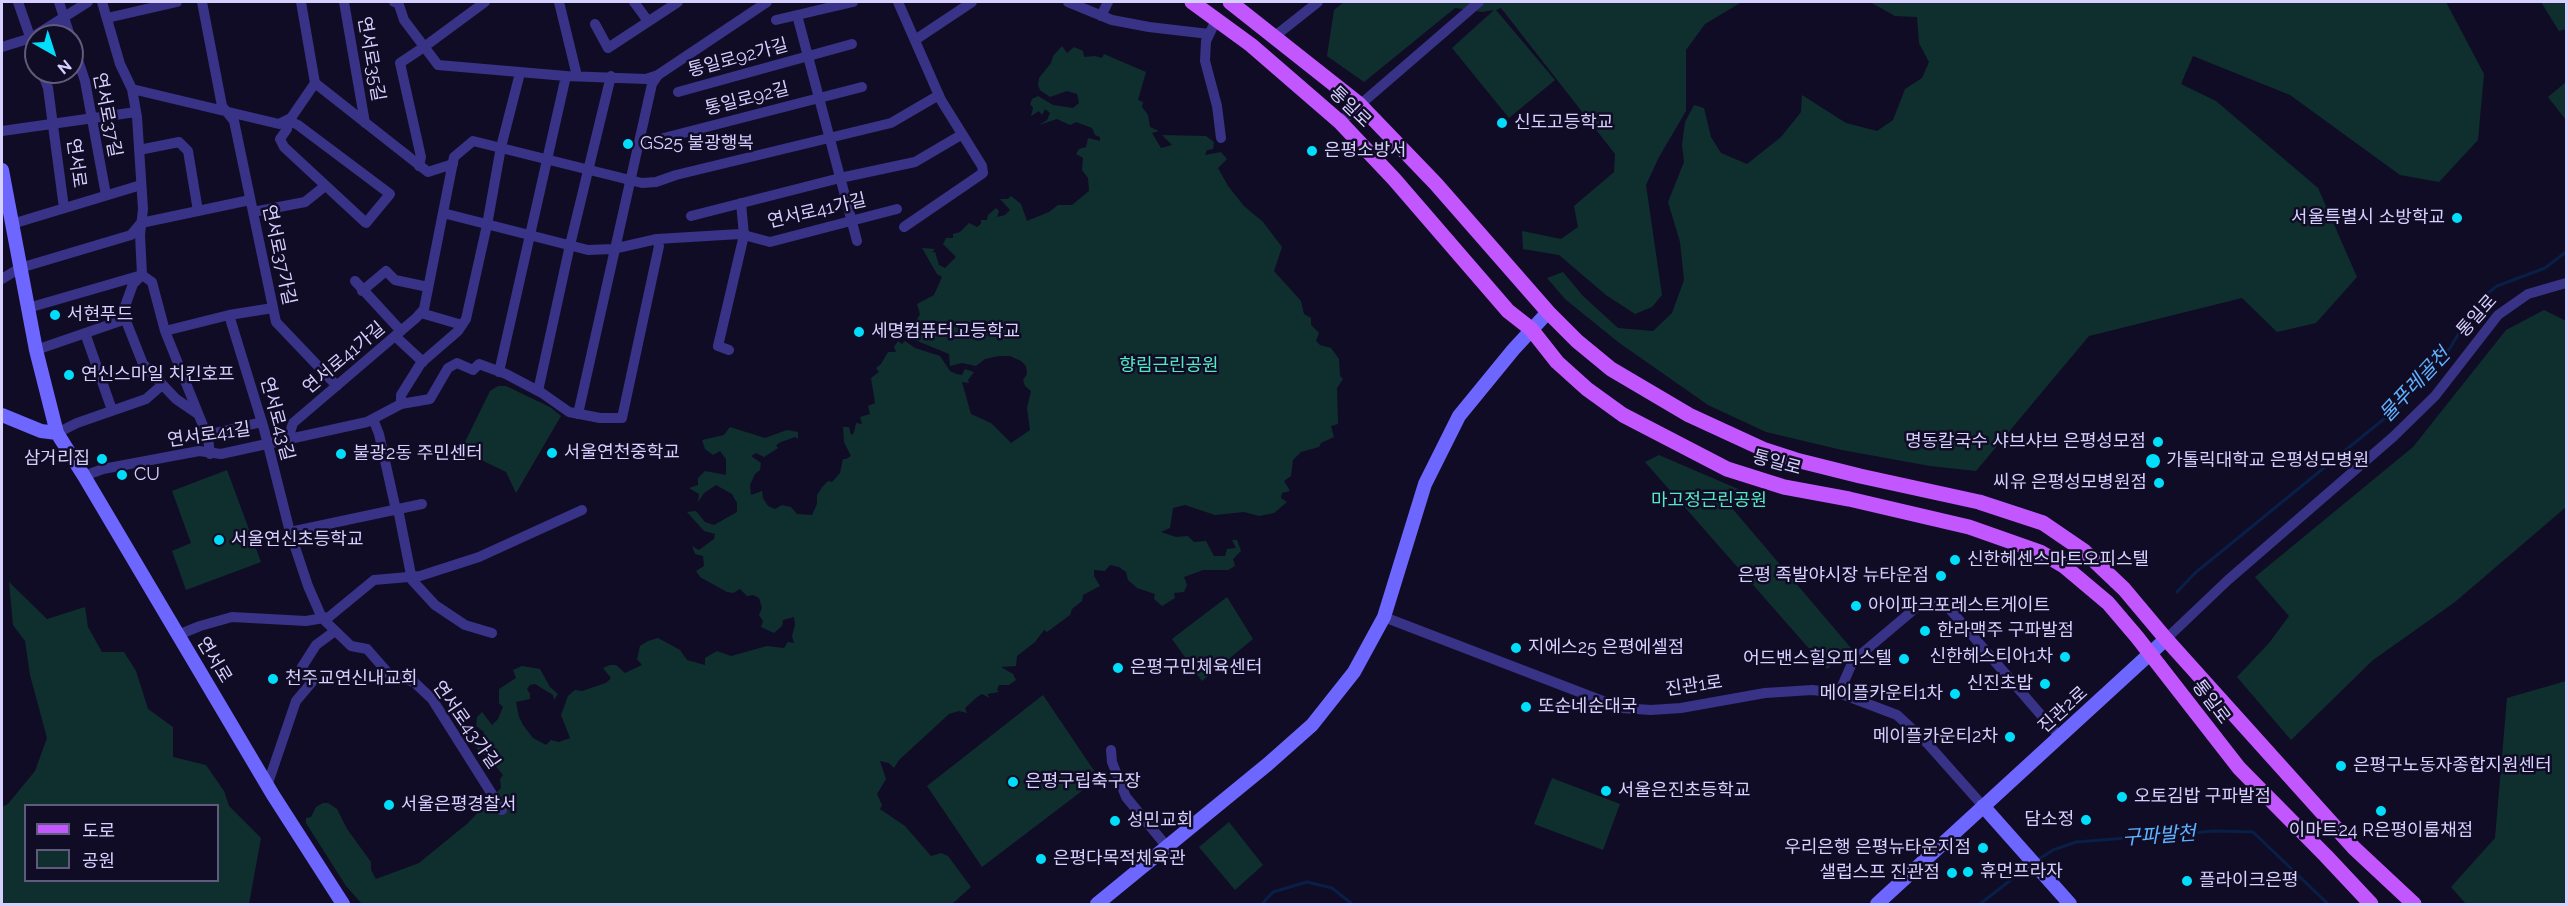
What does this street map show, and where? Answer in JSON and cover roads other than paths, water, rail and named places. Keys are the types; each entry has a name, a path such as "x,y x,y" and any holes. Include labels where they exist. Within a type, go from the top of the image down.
{"main road":[{"name":"통일로","path":"1192,2 1213,27 1251,45 1340,122 1394,179 1508,311 1532,329 1557,362 1623,415 1727,469 1784,487 1969,527 2040,552 2064,566 2108,603 2151,654 2239,768 2371,904"},
{"name":"통일로","path":"1230,2 1359,104 1436,184 1548,312 1575,340 1611,369 1689,415 1735,437 1796,460 1979,502 2043,523 2084,550 2124,589 2354,848 2414,904"},
{"name":"연서로","path":"2,170 36,350 57,433 267,786 343,904"},
{"path":"1097,904 1168,848 1312,725 1354,672 1384,617 1425,484 1459,416 1548,312"},
{"path":"2,415 41,431 57,433"},
{"name":"진관2로","path":"1877,904 2166,639"},
{"path":"1983,806 2070,904"}],"street":[{"path":"18,2 26,24"},
{"path":"59,2 66,24"},
{"path":"53,24 88,2"},
{"name":"연서로37길","path":"102,2 120,64 132,90 136,112 141,184 142,275 152,282 165,331 207,435 210,454"},
{"name":"연서로37가길","path":"202,2 222,106 234,121 276,322 337,386"},
{"path":"301,2 315,83 424,169 453,164"},
{"name":"연서로35길","path":"344,2 365,123"},
{"path":"396,2 404,20 438,65 520,73 646,79 657,75 767,2"},
{"path":"424,169 400,63 484,2"},
{"path":"499,372 548,159 571,76 559,2"},
{"path":"634,2 648,21"},
{"path":"595,24 608,48 678,2"},
{"name":"통일로92가길","path":"776,20 817,6 853,2"},
{"path":"898,2 939,95 982,166 983,174 904,227"},
{"path":"915,40 972,2"},
{"path":"1068,2 1101,16 1149,27 1213,27 1206,41 1206,61 1217,106 1221,138"},
{"path":"1101,16 1108,2"},
{"path":"1340,122 1479,2"},
{"path":"107,18 172,3"},
{"path":"1275,36 1314,3"},
{"name":"통일로92가길","path":"796,15 857,242"},
{"path":"2,47 24,40"},
{"path":"807,56 852,44"},
{"name":"통일로92가길","path":"678,92 807,56"},
{"path":"402,404 401,395 423,362 466,319 487,225 501,147 520,73"},
{"name":"연서로37길","path":"84,75 106,195"},
{"path":"579,414 613,249 632,181 652,84 657,75"},
{"path":"538,391 611,76"},
{"path":"132,90 279,124 291,118 315,83"},
{"name":"연서로","path":"46,84 64,208"},
{"name":"통일로92길","path":"640,140 652,141 862,87"},
{"path":"462,325 421,313 424,309 454,157 473,141 632,181 656,183 676,175 891,123 939,95"},
{"name":"연서로","path":"2,131 136,112"},
{"path":"287,120 298,125 390,195 366,223 284,147 280,139 287,129 287,120"},
{"path":"840,178 909,163 962,135"},
{"name":"연서로37길","path":"139,150 179,142 188,151 198,211"},
{"name":"연서로41가길","path":"691,216 840,178"},
{"name":"연서로","path":"12,224 141,184"},
{"path":"253,212 305,202 326,186"},
{"path":"2,279 20,268 131,235 141,223 250,200"},
{"path":"741,203 744,235"},
{"name":"연서로41가길","path":"443,213 588,250 613,249 657,239 744,235 770,242 897,209"},
{"name":"연서로41가길","path":"729,350 718,346 744,235"},
{"name":"연서로41길","path":"84,476 103,470 199,452 221,454 373,419 402,404 430,399 448,368 457,363 473,370 479,364 499,372 538,391 569,412 622,418 658,246 657,239"},
{"path":"362,291 386,271 395,280 428,287"},
{"path":"28,308 142,275"},
{"path":"142,275 133,284 124,309 143,364 176,399 198,414"},
{"name":"연서로41가길","path":"355,282 398,334"},
{"name":"통일로","path":"2166,639 2237,572 2393,437 2435,396 2498,315 2528,294 2566,283"},
{"path":"165,331 229,315 273,308"},
{"name":"연서로41가길","path":"288,439 293,423 421,313"},
{"name":"연서로43길","path":"229,315 262,422 290,532 308,586 322,618"},
{"path":"36,350 126,319"},
{"path":"85,333 112,410"},
{"path":"398,334 423,362"},
{"path":"57,433 77,423 146,399 162,385"},
{"path":"373,419 379,434 396,510 399,514 412,576 435,605 469,626 492,633"},
{"path":"207,435 262,422"},
{"path":"290,532 422,504"},
{"path":"178,635 232,617 306,621 329,617 374,580 420,576 479,557 582,510"},
{"path":"1839,693 1853,661 1924,601 1947,606 2060,736"},
{"name":"진관1로","path":"1384,617 1621,708 1651,710 1681,708 1766,693 1812,690 1839,693 1897,715 1927,743 1983,806"},
{"name":"연서로43가길","path":"322,618 351,646 367,649 389,675 414,682 432,699 502,810"},
{"path":"267,786 296,701 312,682 302,667 316,645 335,631"},
{"path":"1110,750 1112,762 1126,797 1168,848"}],"waterway":[{"name":"물푸레골천","path":"2177,592 2195,573 2401,405 2450,348 2478,301 2497,286 2545,268 2566,252"},
{"name":"구파발천","path":"2036,861 2053,850 2076,842 2215,831 2253,832 2328,904"},
{"name":"구파발천","path":"1980,904 2030,865"},
{"name":"구파발천","path":"1262,904 1273,892 1307,882 1332,888 1352,904"}],"place":[{"name":"신도고등학교","path":"1502,123"},
{"name":"GS25 불광행복","path":"628,144"},
{"name":"은평소방서","path":"1312,151"},
{"name":"서울특별시 소방학교","path":"2457,218"},
{"name":"서현푸드","path":"55,315"},
{"name":"세명컴퓨터고등학교","path":"859,332"},
{"name":"연신스마일 치킨호프","path":"69,375"},
{"name":"명동칼국수 샤브샤브 은평성모점","path":"2158,442"},
{"name":"서울연천중학교","path":"552,453"},
{"name":"불광2동 주민센터","path":"341,454"},
{"name":"삼거리집","path":"102,459"},
{"name":"가톨릭대학교 은평성모병원","path":"2153,461"},
{"name":"CU","path":"122,475"},
{"name":"씨유 은평성모병원점","path":"2159,483"},
{"name":"서울연신초등학교","path":"219,540"},
{"name":"신한헤센스마트오피스텔","path":"1955,560"},
{"name":"은평 족발야시장 뉴타운점","path":"1941,576"},
{"name":"아이파크포레스트게이트","path":"1856,606"},
{"name":"한라맥주 구파발점","path":"1925,631"},
{"name":"지에스25 은평에셀점","path":"1516,648"},
{"name":"신한헤스티아1차","path":"2065,657"},
{"name":"어드밴스힐오피스텔","path":"1904,659"},
{"name":"은평구민체육센터","path":"1118,668"},
{"name":"천주교연신내교회","path":"273,679"},
{"name":"신진초밥","path":"2045,684"},
{"name":"메이플카운티1차","path":"1955,694"},
{"name":"또순네순대국","path":"1526,707"},
{"name":"메이플카운티2차","path":"2010,737"},
{"name":"은평구노동자종합지원센터","path":"2341,766"},
{"name":"은평구립축구장","path":"1013,782"},
{"name":"서울은진초등학교","path":"1606,791"},
{"name":"오토김밥 구파발점","path":"2122,797"},
{"name":"서울은평경찰서","path":"389,805"},
{"name":"이마트24 R은평이룸채점","path":"2381,811"},
{"name":"담소정","path":"2086,820"},
{"name":"성민교회","path":"1115,821"},
{"name":"우리은행 은평뉴타운지점","path":"1983,848"},
{"name":"은평다목적체육관","path":"1041,859"},
{"name":"휴먼프라자","path":"1968,872"},
{"name":"샐럽스프 진관점","path":"1952,873"},
{"name":"플라이크은평","path":"2187,881"}],"park label":[{"name":"향림근린공원","path":"1169,366"},
{"name":"마고정근린공원","path":"1709,501"}]}
